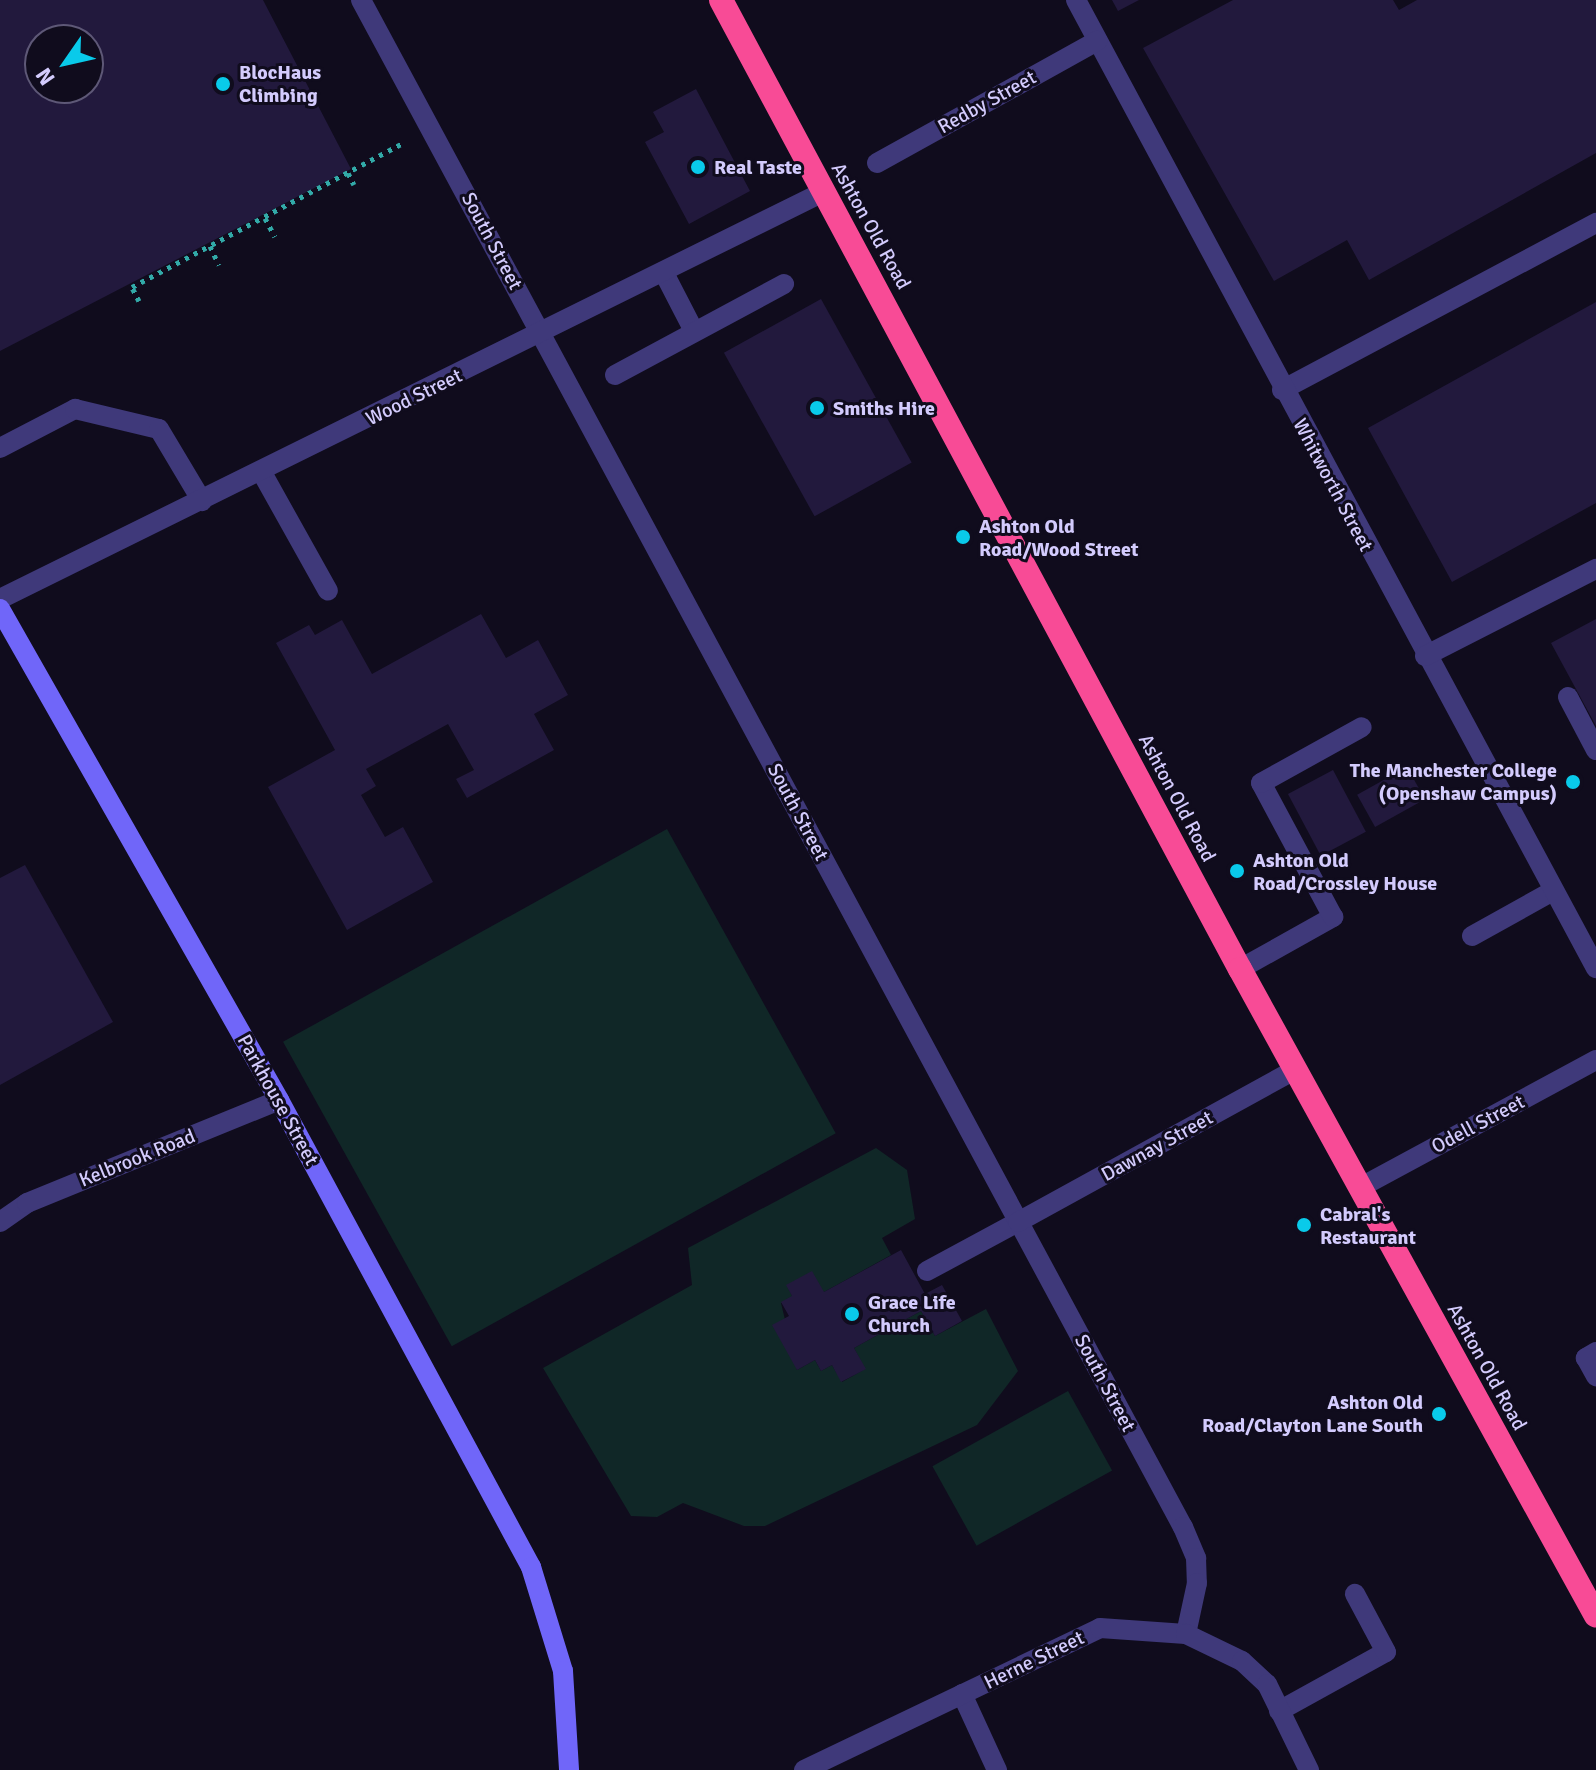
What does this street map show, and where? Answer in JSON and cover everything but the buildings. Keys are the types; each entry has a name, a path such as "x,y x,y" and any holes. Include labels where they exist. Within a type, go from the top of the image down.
{"highway":[{"name":"Ashton Old Road","path":"721,0 1240,969 1596,1616"}],"street":[{"name":"South Street","path":"361,0 1196,1558 1186,1634"},
{"name":"Whitworth Street","path":"1076,0 1282,390 1596,968"},
{"name":"Redby Street","path":"877,163 1097,41"},
{"name":"Wood Street","path":"0,599 542,334 825,191"},
{"path":"1282,390 1596,223"},
{"path":"664,273 694,331"},
{"path":"615,375 784,284"},
{"path":"0,448 75,409 159,429 202,501"},
{"path":"261,471 328,591"},
{"path":"1425,656 1596,569"},
{"name":"Parkhouse Street","path":"0,609 279,1100 531,1567 563,1671 569,1770"},
{"path":"1568,697 1596,750"},
{"path":"1240,969 1333,917 1261,783 1362,727"},
{"path":"1472,936 1553,891"},
{"name":"Odell Street","path":"1361,1187 1596,1060"},
{"name":"Dawnay Street","path":"927,1271 1295,1070"},
{"name":"Kelbrook Road","path":"0,1222 27,1203 279,1100"},
{"path":"1596,1352 1586,1358 1596,1376"},
{"path":"1279,1711 1386,1652 1355,1594"},
{"name":"Herne Street","path":"804,1770 1100,1628 1186,1634 1242,1661 1267,1684 1309,1770"},
{"path":"962,1694 997,1770"}],"path":[{"path":"139,301 132,287 431,128"},
{"path":"348,173 354,185"},
{"path":"265,218 275,237"},
{"path":"210,246 219,265"}],"green space":[{"path":"667,829 836,1133 452,1346 283,1042"},
{"path":"876,1148 907,1170 915,1219 882,1238 891,1255 824,1292 787,1285 794,1300 781,1303 797,1370 815,1360 821,1371 832,1365 842,1382 865,1369 854,1348 921,1311 935,1336 986,1309 1018,1371 977,1425 765,1526 744,1526 683,1503 657,1517 631,1516 543,1368 692,1285 688,1248"},
{"path":"1068,1391 1112,1471 977,1546 932,1466"}],"place":[{"name":"BlocHaus Climbing","path":"223,84"},
{"name":"Real Taste","path":"698,167"},
{"name":"Smiths Hire","path":"817,408"},
{"name":"Ashton Old Road/Wood Street","path":"963,537"},
{"name":"The Manchester College (Openshaw Campus)","path":"1573,782"},
{"name":"Ashton Old Road/Crossley House","path":"1237,871"},
{"name":"Cabral's Restaurant","path":"1304,1225"},
{"name":"Grace Life Church","path":"852,1314"},
{"name":"Ashton Old Road/Clayton Lane South","path":"1439,1414"}]}
